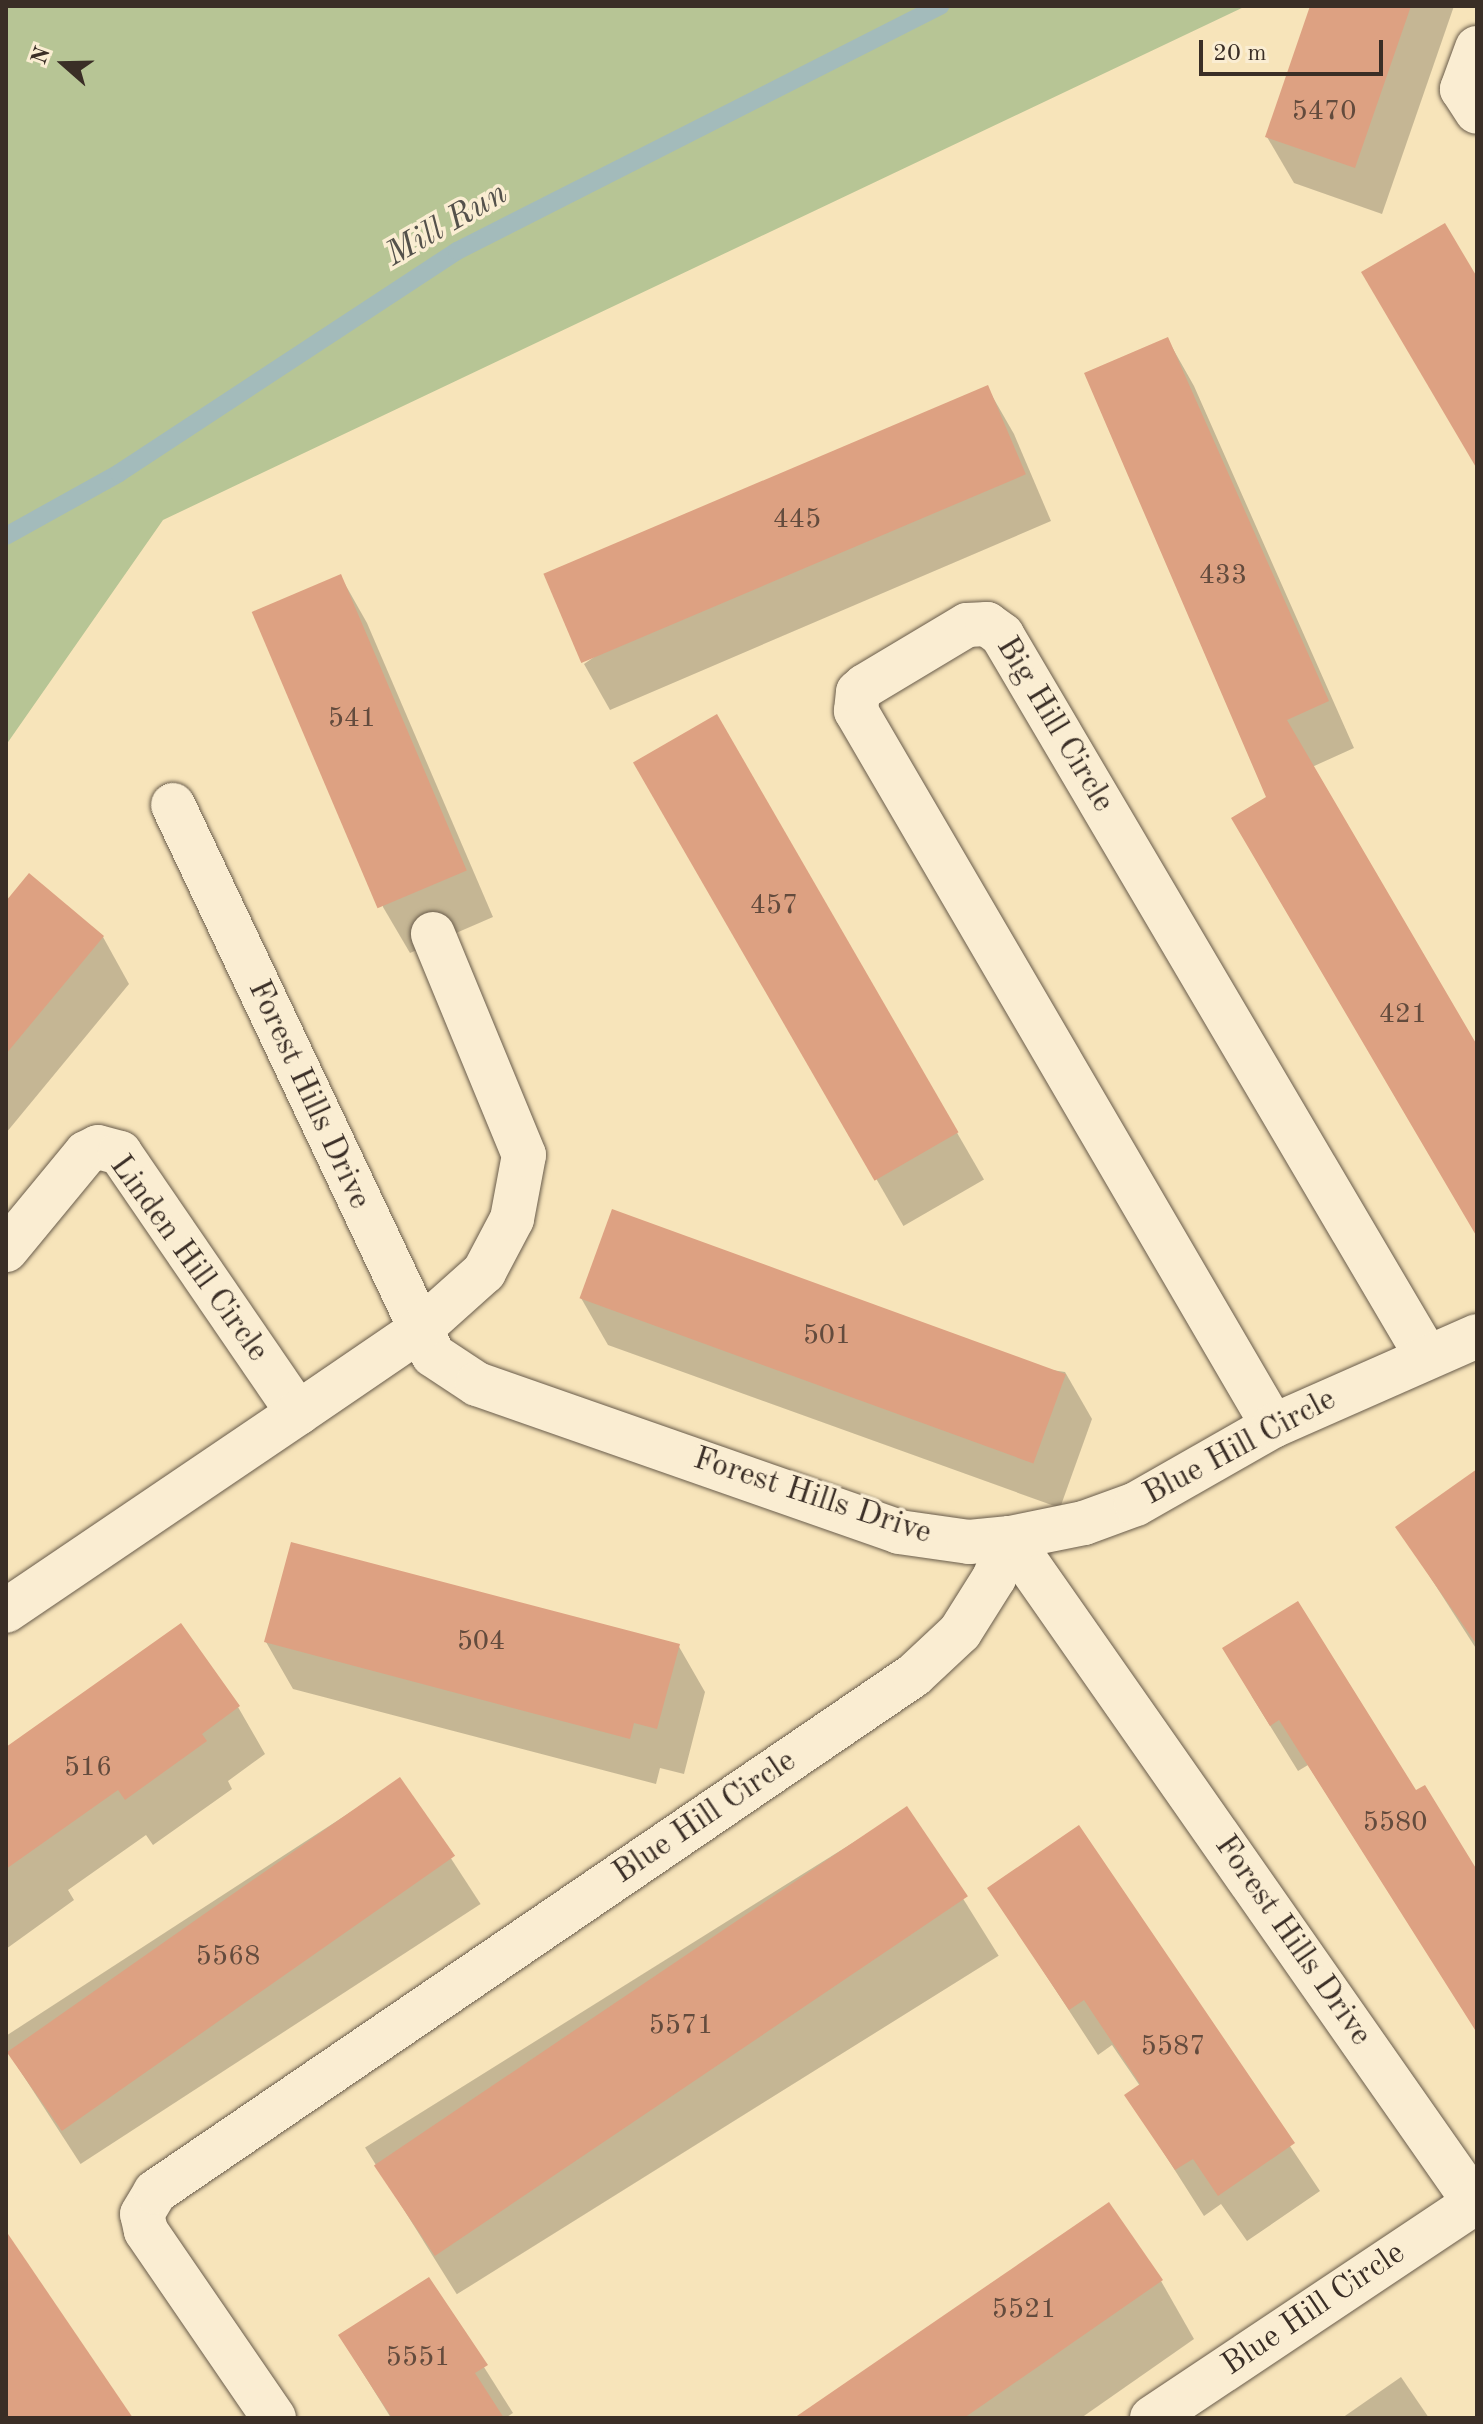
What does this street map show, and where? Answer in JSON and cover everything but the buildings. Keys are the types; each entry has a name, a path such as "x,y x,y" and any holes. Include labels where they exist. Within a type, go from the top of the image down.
{"street":[{"name":"Big Hill Circle","path":"1273,1426 856,711 858,692 865,686 967,625 987,624 1002,635 1427,1357"},
{"name":"Forest Hills Drive","path":"173,805 418,1331 448,1368 507,1395 912,1536 969,1542 1010,1538 1476,2202"},
{"path":"6,1611 418,1331 484,1272 512,1219 524,1155 433,934"},
{"name":"Linden Hill Circle","path":"6,1250 86,1153 98,1147 120,1153 298,1413"},
{"name":"Blue Hill Circle","path":"274,2418 146,2231 142,2214 147,2201 914,1675 960,1632 994,1578 1010,1538 1084,1523 1136,1504 1273,1426 1477,1336"},
{"name":"Blue Hill Circle","path":"1152,2418 1476,2202"}],"green space":[{"path":"6,6 1246,6 163,520 6,745"}],"waterway":[{"name":"Mill Run","path":"6,536 119,473 457,251 940,6"}]}
